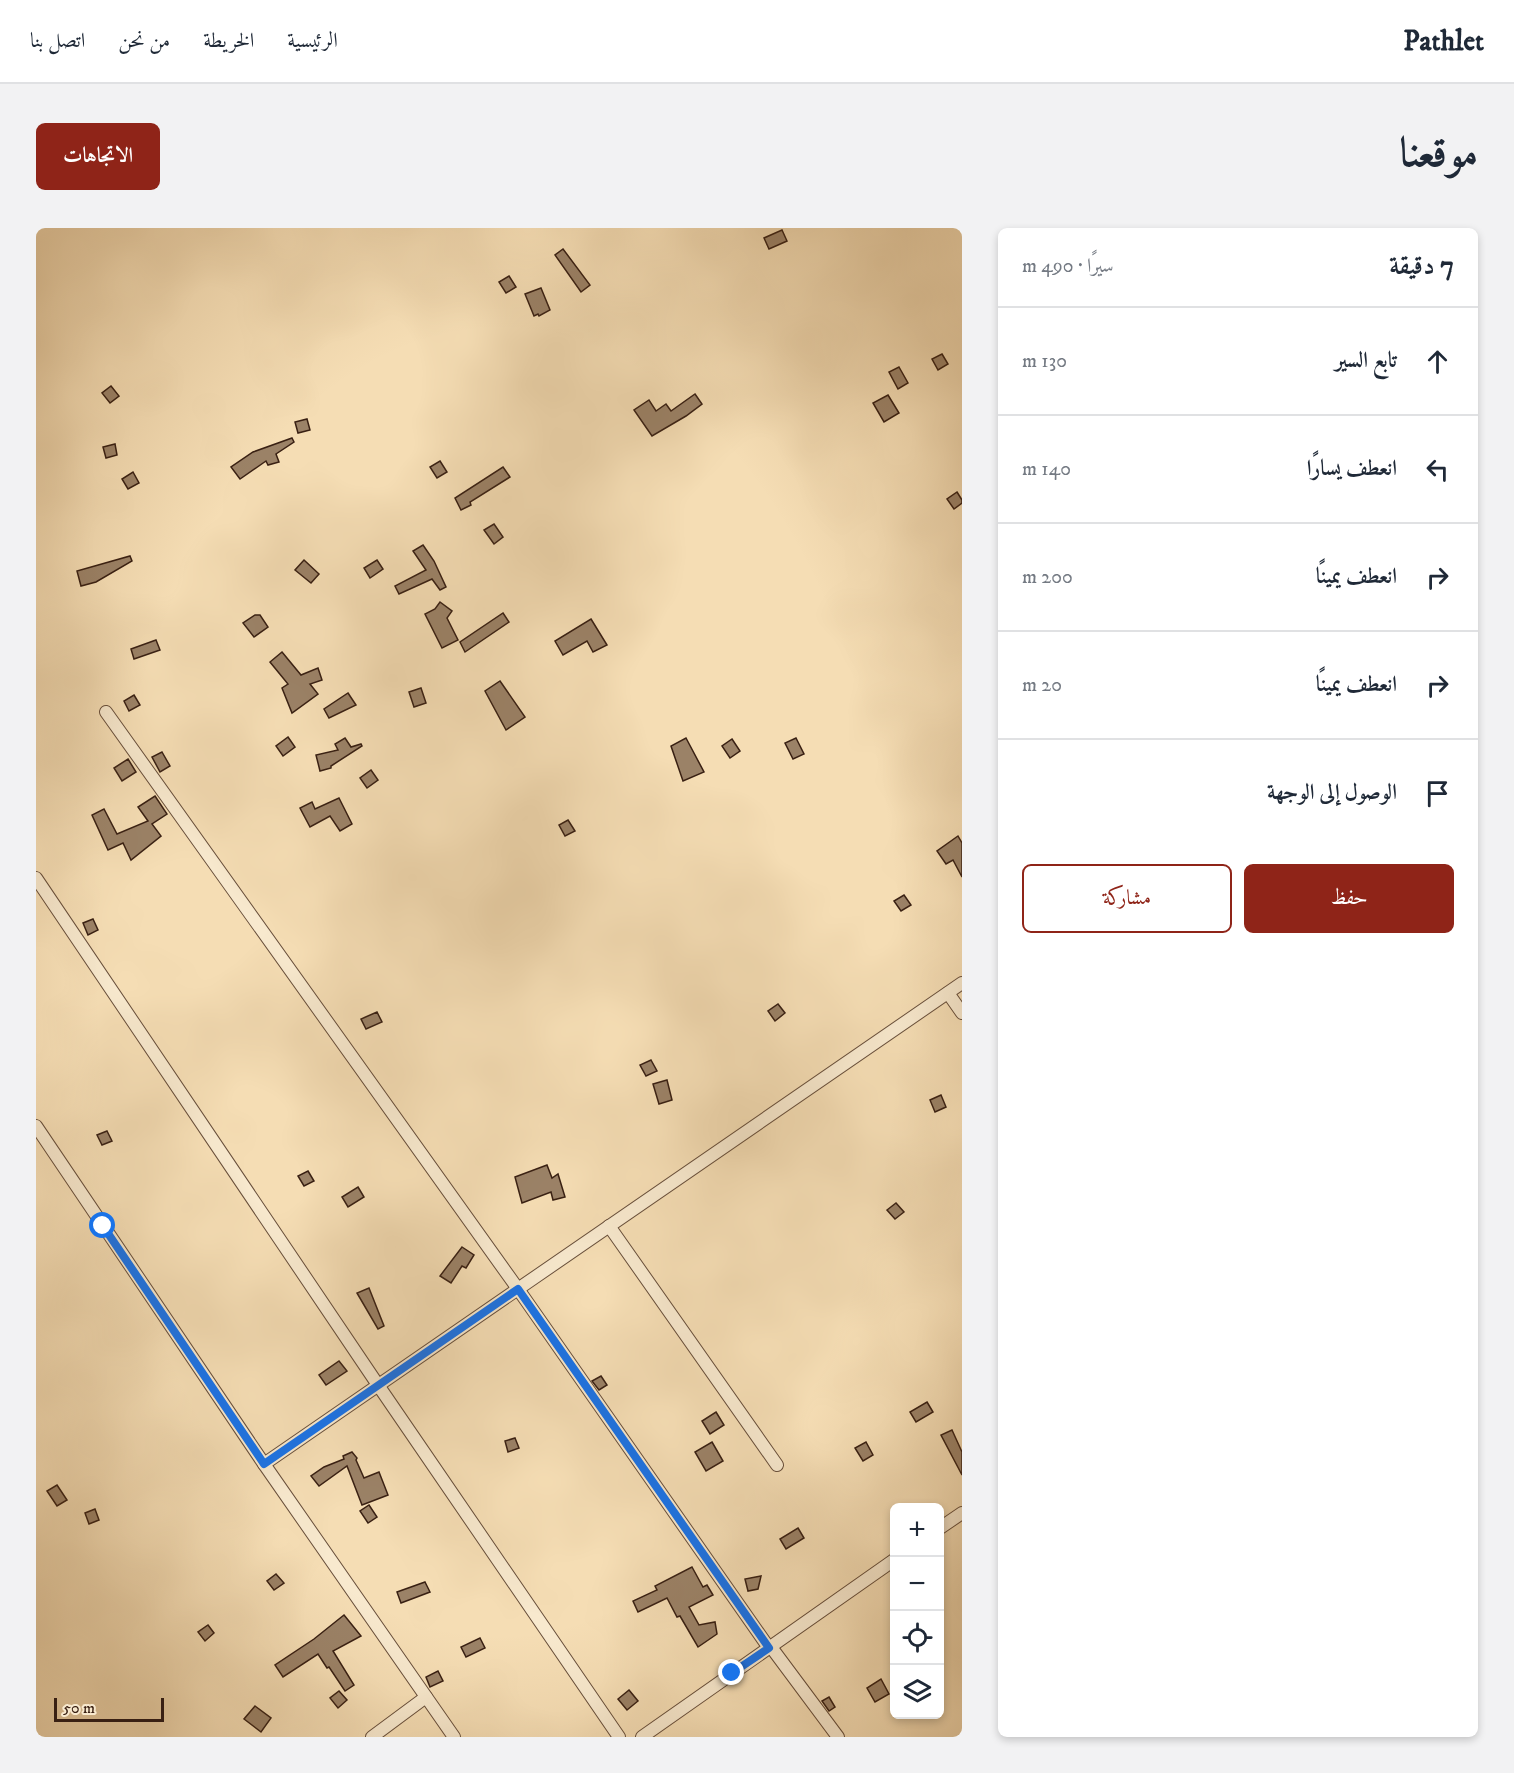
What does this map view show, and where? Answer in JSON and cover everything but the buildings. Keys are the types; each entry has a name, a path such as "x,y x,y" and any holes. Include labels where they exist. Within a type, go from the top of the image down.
{"street":[{"path":"106,712 518,1289 770,1647 838,1737"},
{"path":"36,878 619,1737"},
{"path":"264,1464 962,983"},
{"path":"948,993 962,1013"},
{"path":"36,1126 264,1464 454,1737"},
{"path":"609,1226 777,1465"},
{"path":"944,1525 962,1513"},
{"path":"642,1737 890,1563"},
{"path":"372,1737 426,1697"}],"route":[{"path":"103,1226 264,1464 518,1289 769,1648 732,1673"}]}
